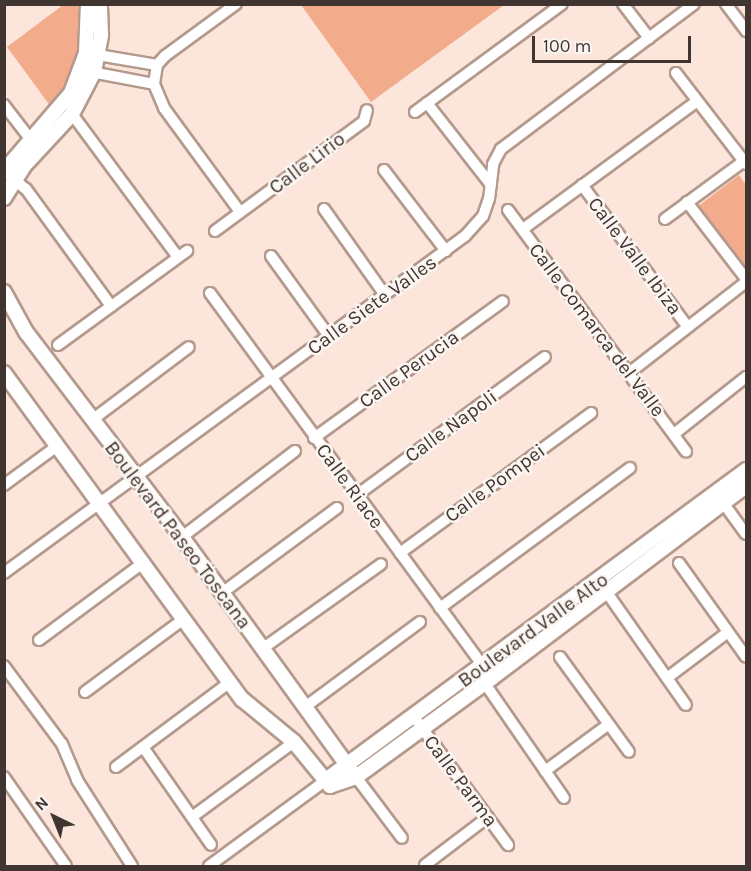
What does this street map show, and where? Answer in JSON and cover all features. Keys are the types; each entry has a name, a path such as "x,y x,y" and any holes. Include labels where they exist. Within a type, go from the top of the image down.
{"street":[{"path":"88,4 92,54"},
{"path":"4,198 8,174 35,146 72,114 92,54 100,4"},
{"path":"236,4 157,65 154,84 164,108 240,212"},
{"path":"415,112 562,4"},
{"path":"623,4 649,38"},
{"name":"Calle Siete Valles","path":"4,573 446,251 479,222 491,185 493,164 501,149 694,4"},
{"path":"726,4 747,31"},
{"path":"92,54 157,65"},
{"path":"87,71 154,84"},
{"path":"35,146 87,71"},
{"path":"665,219 745,162 676,73"},
{"path":"523,230 697,101"},
{"path":"428,103 491,185"},
{"path":"4,105 35,146"},
{"name":"Calle Lirio","path":"215,231 364,121 367,110"},
{"path":"58,345 182,254 72,114"},
{"path":"384,170 446,251"},
{"path":"8,174 111,306"},
{"name":"Calle Valle Ibiza","path":"582,185 688,327"},
{"path":"629,373 747,280 687,202"},
{"path":"324,209 385,295"},
{"name":"Calle Comarca del Valle","path":"508,210 686,451"},
{"path":"271,256 329,336"},
{"name":"Boulevard Paseo Toscana","path":"4,292 17,318 182,537 356,777"},
{"name":"Calle Riace","path":"210,293 440,608 564,798"},
{"name":"Calle Perucia","path":"314,438 503,301"},
{"path":"92,420 189,347"},
{"name":"Calle Napoli","path":"357,495 545,357"},
{"path":"4,374 9,390 57,446 230,682 256,712 294,742 324,784"},
{"path":"674,434 747,377"},
{"name":"Calle Pompei","path":"400,554 591,413"},
{"path":"4,485 57,446"},
{"path":"182,537 295,451"},
{"path":"440,608 630,468"},
{"name":"Boulevard Valle Alto","path":"603,587 747,470"},
{"name":"Boulevard Valle Alto","path":"324,784 356,777 418,723 603,587 747,486"},
{"path":"724,504 747,534"},
{"path":"222,593 338,508"},
{"path":"39,640 144,562"},
{"path":"679,563 747,657"},
{"path":"262,649 381,564"},
{"path":"603,587 686,705"},
{"path":"86,692 185,618"},
{"path":"305,707 420,622"},
{"path":"667,678 728,632"},
{"path":"560,657 629,752"},
{"path":"4,666 62,744 77,780 132,867"},
{"path":"116,767 230,682"},
{"name":"Boulevard Valle Alto","path":"209,867 324,784 347,764 418,723"},
{"name":"Calle Parma","path":"418,723 508,844"},
{"path":"545,771 609,724"},
{"path":"192,817 294,742"},
{"path":"143,747 211,844"},
{"path":"4,777 66,867"},
{"path":"356,777 402,838"},
{"path":"425,865 488,817"}],"shaded area":[{"path":"63,5 78,5 81,46 72,75 51,107 7,47"},
{"path":"301,5 504,5 371,102"},
{"path":"739,175 746,185 746,272 697,207"}]}
